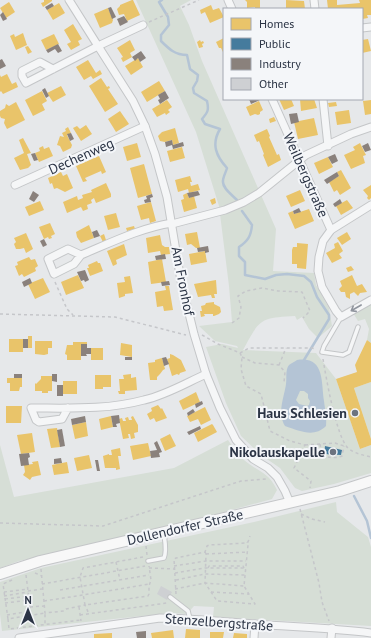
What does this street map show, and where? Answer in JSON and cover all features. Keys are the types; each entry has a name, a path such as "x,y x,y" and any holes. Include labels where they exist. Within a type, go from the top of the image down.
{"main road":[{"name":"Dollendorfer Straße","path":"0,574 40,561 313,498 371,481"}],"street":[{"name":"Am Fronhof","path":"69,0 122,84 145,126 156,154 167,197 181,281 194,334 206,374 220,408 236,440 253,459 268,468 277,478 290,503"},
{"path":"53,69 143,25"},
{"name":"Weilbergstraße","path":"272,100 331,230 371,205"},
{"path":"323,100 328,146"},
{"name":"Dechenweg","path":"15,185 145,126"},
{"path":"81,255 68,250 48,259 54,274 74,264 81,255 131,234 160,225 225,210 244,202 259,193 306,155 351,134 371,127"},
{"path":"331,230 323,241 319,257 318,271 322,287 341,317 371,300"},
{"path":"68,408 62,419 39,422 36,420 31,408 108,407 144,400 164,394 206,374"},
{"name":"Stenzelbergstraße","path":"19,638 160,618 332,628 371,633"},
{"path":"254,638 255,624"},
{"path":"331,638 332,628"}],"lane":[{"path":"341,317 322,352 343,356 348,352 358,327"},
{"path":"149,565 164,558 166,542 164,533"},
{"path":"170,597 188,611 190,619"}],"path":[{"path":"143,25 199,0"},
{"path":"54,274 54,280 67,309 72,315"},
{"path":"232,323 239,318 241,307 238,296 246,291 262,288 302,292 310,311 303,318"},
{"path":"0,314 115,316 142,322 186,336 200,334 218,344 240,353 242,357 241,369 246,386 261,394 270,431 290,441 305,445 335,443 347,447 353,452 371,457"},
{"path":"240,353 249,348 287,347 312,348 322,352 335,416 347,447"},
{"path":"279,365 287,347"},
{"path":"242,357 255,363 279,365 285,372 284,382"},
{"path":"320,444 322,456 331,458 342,456 344,446"},
{"path":"305,445 294,468 311,481 310,488 313,498"},
{"path":"0,523 103,526 241,481 277,478"},
{"path":"300,508 322,602 332,628"},
{"path":"301,514 312,519 325,522"},
{"path":"204,552 206,554 207,568 205,583 217,601 255,604 244,586 248,552 247,542 250,536"},
{"path":"89,614 85,605 80,577 83,568 147,556 144,538"},
{"path":"204,552 207,546 210,545 247,542"},
{"path":"80,615 176,601 174,559 204,552"},
{"path":"206,554 248,552"},
{"path":"40,561 46,624"},
{"path":"174,566 206,561 247,561"},
{"path":"116,562 120,580"},
{"path":"8,619 64,611 66,609 85,605 148,596 149,584 151,580 149,565"},
{"path":"42,584 149,565 174,569"},
{"path":"175,573 207,568 209,566 242,566 245,568"},
{"path":"32,573 42,576"},
{"path":"175,580 205,574 246,575"},
{"path":"20,578 26,575 32,615"},
{"path":"60,590 150,575"},
{"path":"14,580 3,584 9,629 81,620"},
{"path":"175,589 205,583 244,586"},
{"path":"44,601 149,584"},
{"path":"4,596 43,589"},
{"path":"4,592 28,591"},
{"path":"211,592 249,594"},
{"path":"5,599 29,596"},
{"path":"5,603 29,600"},
{"path":"30,607 44,606"},
{"path":"79,607 82,629"},
{"path":"7,615 31,611"}],"shaded area":[{"path":"136,0 191,0 180,6 189,25 202,61 276,229 273,271 314,273 316,285 329,308 332,326 318,338 309,329 302,317 297,320 295,316 267,319 257,326 243,350 316,353 336,379 360,449 371,445 371,473 334,484 302,491 295,488 280,468 261,455 241,436 226,403 206,347 222,344 238,348 237,346 215,341 199,326 232,322 219,206 196,132"},
{"path":"371,305 371,343 367,340 369,329 365,319 358,321 353,313"},
{"path":"371,382 371,439 354,388"},
{"path":"228,440 242,458 266,475 274,484 277,490 272,499 195,520 19,561 0,568 0,445 14,497 174,468"},
{"path":"336,502 337,512 368,537 371,547 371,626 213,617 214,607 194,606 187,614 170,613 2,631 0,614 0,582 41,568 254,522"}],"water":[{"path":"297,360 313,362 317,366 322,379 326,426 317,432 312,433 296,430 285,426 283,421 281,410 287,369 289,365","holes":["300,391 304,391 308,394 310,401 309,405 307,406 299,404 296,400"]}],"building: Homes":[{"path":"44,0 52,1 43,7 41,3 44,2"},
{"path":"132,0 140,15 127,21 124,14 119,15 117,9 120,5"},
{"path":"245,0 260,0 260,8 247,8 247,2"},
{"path":"286,0 304,1 305,8 286,8"},
{"path":"327,0 337,0 337,5 360,3 359,0 371,0 371,15 367,15 368,18 363,19 363,8 328,8"},
{"path":"9,2 15,12 6,18 0,8"},
{"path":"59,3 65,13 53,20 47,10"},
{"path":"211,5 213,10 219,8 223,17 210,23 205,12 201,14 200,10"},
{"path":"108,8 113,20 112,23 100,28 94,14"},
{"path":"73,24 82,39 78,41 80,45 71,50 67,44 71,42 64,30"},
{"path":"23,33 27,45 16,50 10,36 14,34 15,37"},
{"path":"54,34 59,44 46,50 41,40"},
{"path":"223,38 223,52 221,48 219,48 216,42"},
{"path":"368,39 371,51 363,53 363,40"},
{"path":"130,40 135,50 130,53 132,57 123,62 121,58 123,57 117,48"},
{"path":"200,40 204,43 202,44 203,47 199,48 197,42"},
{"path":"28,46 32,52 28,54 25,47"},
{"path":"138,58 143,67 131,75 125,66"},
{"path":"88,60 96,73 100,70 102,74 93,79 91,76 84,80 76,67"},
{"path":"7,74 12,84 16,82 18,87 3,94 1,91 0,92 0,75 1,77"},
{"path":"101,78 107,87 109,86 110,88 108,89 118,104 105,112 89,86"},
{"path":"159,81 165,91 147,102 141,92"},
{"path":"61,86 66,95 53,102 47,93"},
{"path":"42,91 47,101 42,104 45,110 33,116 25,100"},
{"path":"167,100 172,107 168,110 170,112 166,115 165,113 157,117 152,109"},
{"path":"279,100 291,100 294,106 284,110"},
{"path":"300,100 314,100 317,108 301,111"},
{"path":"371,100 371,114 365,115 363,101"},
{"path":"259,101 263,110 258,115 255,114 250,116 246,107"},
{"path":"16,102 25,120 7,129 4,123 5,119 1,118 0,116 0,111 5,108 6,104 9,106"},
{"path":"336,102 337,106 329,107 328,103"},
{"path":"349,110 351,123 337,125 335,112"},
{"path":"120,111 129,124 116,132 108,119"},
{"path":"274,117 276,121 270,123 269,119"},
{"path":"314,118 318,135 298,139 294,122"},
{"path":"86,125 92,134 81,141 73,128 77,126 80,129"},
{"path":"68,127 71,133 67,135 72,145 71,148 63,152 60,146 57,145 60,136 64,137 62,133 66,131 65,129"},
{"path":"175,128 179,143 173,145 172,140 165,142 160,141 158,136 162,132"},
{"path":"267,129 277,155 279,154 281,160 268,167 259,141 257,142 254,135"},
{"path":"23,138 31,153 27,154 31,165 28,168 20,170 14,158 24,153 19,140"},
{"path":"137,143 141,157 127,161 123,147"},
{"path":"360,143 366,155 363,156 365,163 351,169 344,155 355,150 353,147"},
{"path":"43,146 44,149 49,147 53,156 39,162 35,153 40,151 39,148"},
{"path":"182,147 185,158 170,162 167,151"},
{"path":"99,156 106,172 102,174 101,171 85,178 87,181 83,182 76,166"},
{"path":"328,157 333,167 319,174 314,163"},
{"path":"144,164 152,194 138,198 130,168"},
{"path":"341,170 351,188 340,195 337,190 334,192 329,182 339,176 337,172"},
{"path":"61,172 63,176 67,174 73,188 65,192 57,188 54,189 48,178"},
{"path":"190,176 192,182 190,182 191,186 198,184 200,190 189,193 188,189 178,192 175,180"},
{"path":"106,183 111,197 96,203 94,198 91,200 92,203 87,205 88,209 83,211 81,207 67,213 63,202 77,196 78,200 83,198 82,195 92,192 91,190"},
{"path":"371,185 371,198 369,200 367,198 368,196 363,190"},
{"path":"300,190 305,201 291,207 286,196"},
{"path":"187,193 189,198 194,196 197,208 184,212 181,200 184,199 183,195"},
{"path":"215,198 216,203 212,205 210,200"},
{"path":"347,200 353,208 341,215 336,206"},
{"path":"40,201 44,210 29,216 25,207"},
{"path":"151,202 156,221 150,223 149,218 141,220 137,206"},
{"path":"309,209 314,221 295,229 288,213 293,211 294,214"},
{"path":"116,213 120,227 108,230 104,216"},
{"path":"50,223 55,234 51,236 52,238 49,239 48,237 44,239 39,227"},
{"path":"89,225 94,238 81,243 76,232"},
{"path":"134,226 135,229 127,231 126,228"},
{"path":"197,232 200,248 196,248 191,244 187,245 185,234"},
{"path":"347,232 351,239 342,245 337,238"},
{"path":"26,233 33,249 26,253 24,248 16,249 14,244 16,242 14,238"},
{"path":"104,234 106,240 103,242 100,236"},
{"path":"160,235 162,245 169,247 170,254 161,255 160,251 148,253 146,238"},
{"path":"338,242 343,251 339,254 342,258 332,263 326,253 335,248 334,244"},
{"path":"297,243 308,244 306,269 297,268 297,264 292,264 292,250 293,247 297,247"},
{"path":"124,244 127,255 116,260 117,264 113,266 107,251"},
{"path":"205,251 207,262 191,265 189,254"},
{"path":"29,257 31,260 35,259 38,266 35,268 36,271 24,277 22,274 19,276 15,266 18,265 17,262"},
{"path":"162,259 166,282 151,284 148,262"},
{"path":"97,261 100,263 103,271 90,276 87,268 89,268 88,265"},
{"path":"351,266 354,270 348,272 346,268"},
{"path":"78,275 84,288 66,295 61,282"},
{"path":"352,275 357,286 362,284 367,292 360,293 358,296 354,292 350,294 350,299 346,297 345,292 341,292 339,289 342,286 340,281"},
{"path":"130,276 133,293 125,294 125,296 119,298 117,283 125,282 124,277"},
{"path":"43,278 50,292 35,299 28,284"},
{"path":"216,280 217,294 214,294 215,298 212,298 211,295 198,297 194,284"},
{"path":"165,286 169,286 173,310 164,311 163,306 157,307 155,292 166,290"},
{"path":"214,302 214,304 220,307 221,312 214,316 213,314 204,314 205,316 201,317 201,306 205,305 206,303"},
{"path":"28,336 32,336 32,348 28,348"},
{"path":"9,339 23,339 23,352 9,352"},
{"name":"Haus Schlesien","path":"367,340 371,343 371,382 354,388 371,439 371,445 360,449 336,379 357,372 355,365"},
{"path":"35,341 52,341 52,348 48,348 48,354 35,354"},
{"path":"73,342 87,342 87,344 81,344 81,360 67,360 67,355 65,354 67,345 73,345"},
{"path":"121,343 132,345 132,357 120,355"},
{"path":"91,348 103,348 103,360 91,360"},
{"path":"170,354 181,360 186,371 180,373 179,375 177,374 172,376 167,359 170,358"},
{"path":"162,358 165,369 157,377 157,380 150,380 148,363 155,362 155,360"},
{"path":"131,374 131,378 136,377 137,390 125,391 125,394 119,394 119,379 124,379 123,375"},
{"path":"95,375 111,375 111,387 95,389"},
{"path":"41,376 52,376 52,391 42,393 42,391 35,391 35,383 36,384 41,379"},
{"path":"7,378 22,378 22,387 20,387 19,391 10,391 10,383 7,383"},
{"path":"63,381 77,381 77,394 63,394"},
{"path":"196,392 200,402 183,410 179,401"},
{"path":"158,405 161,409 162,408 167,418 156,422 154,418 150,420 147,414 152,411 151,408"},
{"path":"6,406 22,406 21,423 6,423"},
{"path":"205,407 211,420 201,425 198,419 190,422 187,416"},
{"path":"111,416 113,427 101,430 99,419"},
{"path":"133,416 138,425 138,432 134,433 135,438 131,439 130,434 128,434 129,438 123,439 119,419 122,418 123,421 126,421 125,418 128,417 129,420 132,420 131,417"},
{"path":"86,422 88,436 75,439 72,425"},
{"path":"212,424 217,432 198,442 194,433"},
{"path":"57,428 60,447 51,448 47,429"},
{"path":"32,433 35,452 21,454 17,435"},
{"path":"170,434 176,446 165,451 160,439"},
{"path":"148,443 151,456 133,460 130,446"},
{"path":"120,448 121,456 118,456 120,469 116,470 116,468 105,468 103,456 109,454 112,455 111,450"},
{"path":"89,455 92,468 77,471 74,458"},
{"path":"38,461 41,475 32,477 30,480 23,475 25,472 24,465 33,464 32,462"},
{"path":"67,462 69,473 54,475 52,465"},
{"path":"186,629 200,630 200,638 185,638"},
{"path":"173,630 174,638 152,638 151,633"},
{"path":"210,632 224,632 223,638 210,638"},
{"path":"112,633 112,638 94,638 94,634"},
{"path":"234,633 247,634 247,638 233,638"}],"building: Public":[{"name":"Nikolauskapelle","path":"325,446 342,450 341,455 324,454"}],"building: Industry":[{"path":"52,3 54,6 47,10 45,7"},
{"path":"111,7 116,17 112,19 108,8"},
{"path":"3,12 7,19 3,21 0,15"},
{"path":"124,16 128,22 120,26 117,19"},
{"path":"58,44 62,51 58,53 55,49 48,53 46,50"},
{"path":"141,51 146,58 140,62 138,58 135,61 132,57"},
{"path":"2,59 6,66 0,69 0,60"},
{"path":"45,88 49,96 46,98 42,90"},
{"path":"165,91 169,98 160,104 158,95"},
{"path":"249,100 260,100 251,104"},
{"path":"297,113 299,122 291,124 289,114"},
{"path":"71,133 74,139 70,141 67,134"},
{"path":"172,140 173,145 183,142 184,146 173,149 172,145 166,147 165,142"},
{"path":"368,143 371,150 365,152 362,146"},
{"path":"35,153 38,160 34,161 31,154"},
{"path":"335,154 338,161 332,164 328,157"},
{"path":"337,172 339,176 327,184 324,180"},
{"path":"33,191 39,195 34,202 29,199"},
{"path":"198,191 200,195 189,198 187,193"},
{"path":"152,194 153,197 150,198 151,202 145,203 144,200 147,199 146,196"},
{"path":"340,199 342,203 335,207 333,204"},
{"path":"299,208 301,212 294,214 293,211"},
{"path":"97,230 100,236 94,238 92,232"},
{"path":"44,239 47,245 43,247 40,241"},
{"path":"208,246 209,252 198,252 197,248"},
{"path":"165,254 166,259 156,260 155,256"},
{"path":"85,270 89,280 85,282 84,280 81,281 77,272"},
{"path":"30,278 32,283 24,287 22,282"},
{"path":"169,281 170,285 162,286 161,282"},
{"path":"23,339 28,339 28,348 23,348"},
{"path":"81,344 87,344 87,348 91,348 91,354 81,356"},
{"path":"125,357 132,357 132,360 125,360"},
{"path":"166,357 169,364 164,366 162,358"},
{"path":"14,374 22,374 22,378 14,378"},
{"path":"52,374 57,374 57,382 52,381"},
{"path":"57,385 63,385 63,396 57,396"},
{"path":"202,401 203,404 196,408 195,404"},
{"path":"193,409 195,412 188,416 187,413"},
{"path":"119,415 120,423 116,424 117,427 113,427 111,416"},
{"path":"85,416 86,422 72,425 71,419"},
{"path":"200,426 201,429 189,435 187,432"},
{"path":"62,429 65,446 60,447 57,430"},
{"path":"157,441 162,452 159,453 160,457 151,458 150,451 157,450 154,443"},
{"path":"29,453 29,465 21,466 19,454"},
{"path":"61,458 62,463 54,464 54,459"},
{"path":"95,460 98,460 100,471 97,471"},
{"path":"146,631 146,638 137,638 136,632"}],"building: Other":[{"path":"161,586 172,592 167,600 157,594"}],"waterway":[{"path":"162,0 159,2 168,17 169,25 161,35 161,41 176,53 187,55 190,69 198,75 197,81 193,88 194,93 207,101 208,107 207,113 202,119 205,124 220,129 217,134 215,145 220,159 227,168 223,178 223,184 237,200"},
{"path":"242,211 252,225 248,238 245,243 239,247 239,256 245,262 245,275 265,279 276,275 287,274 304,276 311,282 317,297 329,315 329,319 304,361"},
{"path":"354,496 367,521 371,538"}],"place":[{"name":"Haus Schlesien","path":"355,413"},
{"name":"Nikolauskapelle","path":"333,452"}]}
